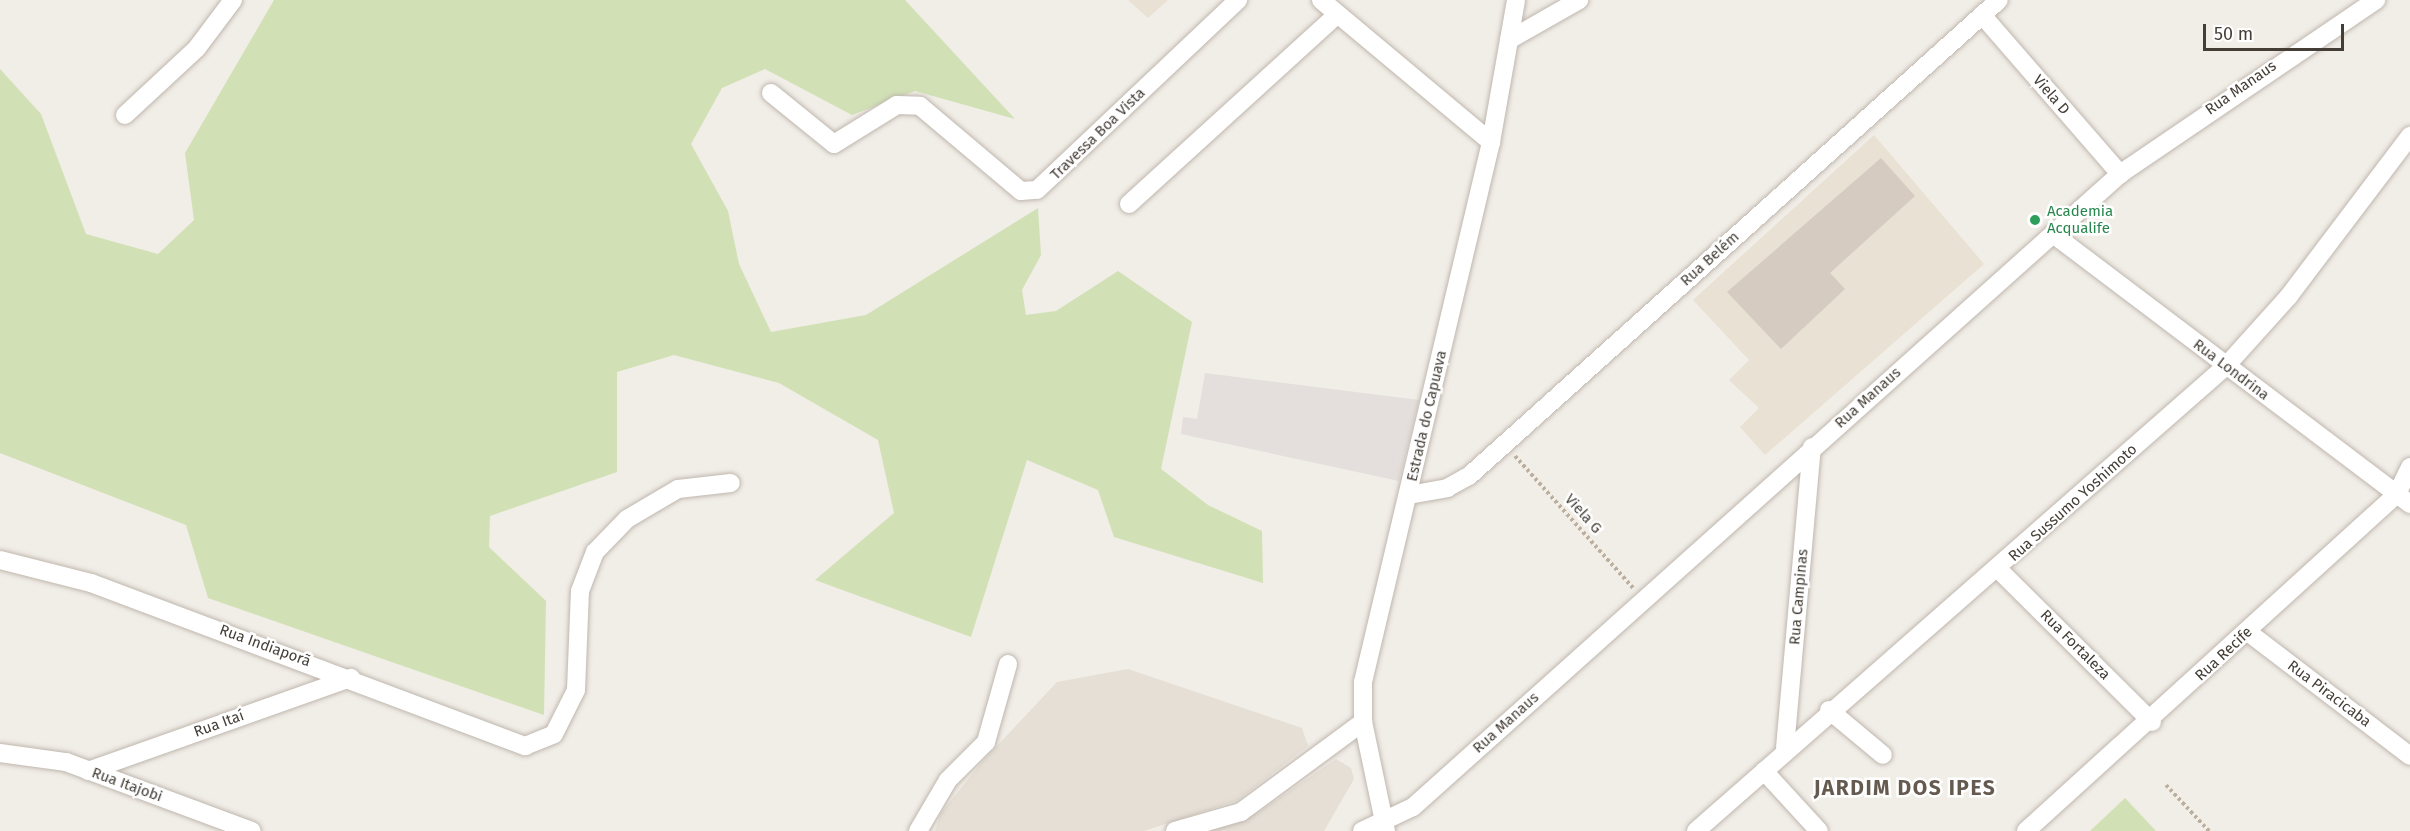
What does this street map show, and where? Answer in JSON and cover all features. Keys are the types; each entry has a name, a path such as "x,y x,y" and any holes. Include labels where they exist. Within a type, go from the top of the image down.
{"street":[{"path":"125,115 197,48 232,0"},
{"name":"Travessa Boa Vista","path":"771,93 834,144 897,105 920,106 1021,191 1037,190 1238,0"},
{"path":"1321,0 1491,142"},
{"name":"Estrada do Capuava","path":"1383,827 1363,722 1363,682 1491,142 1515,0"},
{"path":"1509,40 1579,0"},
{"name":"Rua Belém","path":"1409,495 1460,483 1999,0"},
{"name":"Rua Manaus","path":"1362,831 1383,827 1413,807 1812,447 2120,174 2376,0"},
{"path":"1129,204 1338,14"},
{"name":"Viela D","path":"1982,15 2120,174"},
{"name":"Rua Sussumo Yoshimoto","path":"1696,831 1764,771 1785,748 1998,569 2226,366 2289,296 2410,136"},
{"name":"Rua Londrina","path":"2053,234 2404,499"},
{"name":"Rua Campinas","path":"1785,748 1812,447"},
{"name":"Rua Recife","path":"2026,831 2152,722 2248,632 2404,499 2410,467"},
{"name":"Rua Indiaporã","path":"0,560 91,583 351,678 525,746 554,734 576,690 580,591 595,552 627,519 678,489 731,483"},
{"name":"Rua Fortaleza","path":"1998,569 2152,722"},
{"name":"Rua Piracicaba","path":"2248,632 2410,756"},
{"path":"918,831 948,780 986,742 1008,664"},
{"name":"Rua Itaí","path":"88,771 351,678"},
{"path":"1829,710 1883,755"},
{"path":"1175,831 1241,812 1363,722"},
{"name":"Rua Itajobi","path":"0,753 66,762 252,831"},
{"path":"1764,771 1820,831"}],"path":[{"name":"Viela G","path":"1504,444 1643,599"},
{"path":"2166,785 2209,831"}],"shaded area":[{"path":"1128,0 1168,0 1148,18"},
{"path":"1874,135 1984,264 1765,455 1740,427 1759,408 1729,380 1749,360 1693,300"},
{"path":"1205,373 1419,400 1399,481 1181,434 1183,417 1197,419"},
{"path":"1128,669 1302,728 1308,746 1238,800 1144,831 935,831 941,813 982,762 1057,682"},
{"path":"1336,759 1351,768 1354,779 1324,831 1203,831 1256,814"}],"green space":[{"path":"274,0 905,0 1015,119 915,91 852,115 765,69 722,88 691,144 728,211 739,264 771,332 866,315 1038,208 1041,255 1022,290 1026,315 1056,311 1118,271 1192,322 1161,469 1208,505 1262,531 1263,583 1114,537 1098,490 1027,460 971,637 815,580 894,513 878,440 779,383 674,355 617,372 617,472 490,516 489,547 546,601 544,715 208,598 186,525 0,453 0,69 41,114 86,234 158,254 194,220 185,153"},
{"path":"2125,798 2156,831 2090,831"}],"building":[{"path":"1881,158 1915,196 1830,273 1845,289 1781,349 1727,292"}],"place":[{"name":"Academia Acqualife","path":"2035,220"}],"district":[{"name":"JARDIM DOS IPES","path":"1905,788"}]}
